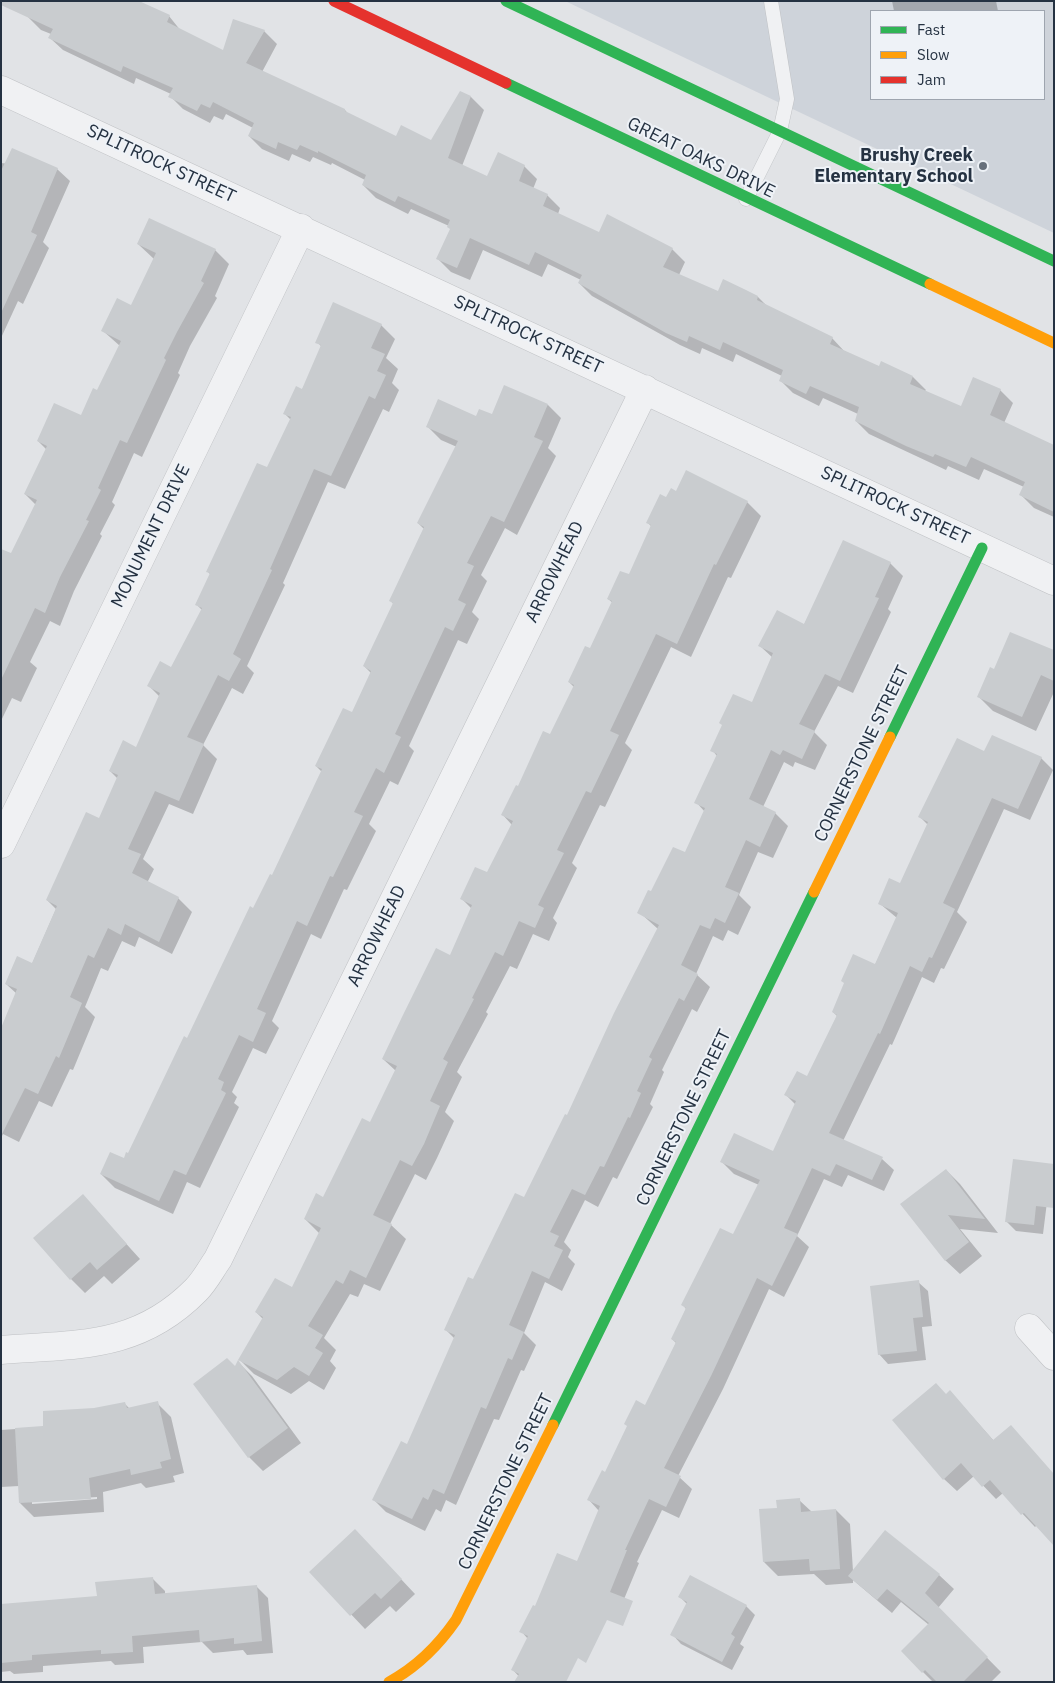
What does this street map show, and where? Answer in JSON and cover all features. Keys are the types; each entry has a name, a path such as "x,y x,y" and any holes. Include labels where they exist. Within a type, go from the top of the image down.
{"street":[{"name":"GREAT OAKS DRIVE","path":"334,1 746,199 1054,343"},
{"path":"506,1 1054,261"},
{"name":"SPLITROCK STREET","path":"1,90 301,228 1054,581"},
{"name":"MONUMENT DRIVE","path":"1,844 301,228"},
{"name":"ARROWHEAD","path":"1,1350 105,1342 123,1337 156,1323 171,1313 198,1288 218,1259 645,389"},
{"name":"CORNERSTONE STREET","path":"389,1682 414,1667 429,1654 453,1626 463,1609 982,548"},
{"path":"1029,1328 1054,1356"}],"lane":[{"path":"746,199 780,131 786,99 771,1"}],"shaded area":[{"name":"Brushy Creek Elementary School","path":"565,1 1054,1 1054,233"}],"building":[{"path":"1,1 139,1 170,15 167,22 223,50 233,19 265,30 246,63 345,109 345,111 396,136 401,125 431,140 460,91 471,96 448,158 487,176 498,152 525,165 519,181 548,194 543,206 599,232 607,214 673,248 663,267 718,291 723,279 758,296 757,300 833,337 830,344 879,366 881,361 913,376 910,384 961,406 973,377 1001,389 990,415 1054,445 1054,512 1019,495 1025,482 971,457 966,467 935,454 933,457 906,446 855,421 859,407 810,386 806,394 779,381 783,370 723,342 720,350 689,336 687,342 666,333 578,283 582,275 535,252 529,265 470,238 457,268 436,259 450,229 447,227 450,220 398,196 395,202 362,185 366,175 318,151 318,153 300,145 297,150 278,142 276,149 248,136 254,123 213,102 210,108 201,104 197,111 168,97 173,88 123,66 121,72 48,38 53,29 1,5"},
{"path":"12,148 58,168 31,232 37,235 1,313 1,171"},
{"path":"149,218 216,249 201,281 204,283 164,358 166,360 127,443 120,440 98,488 101,490 86,520 89,521 60,577 45,613 35,608 1,680 1,549 11,553 37,500 24,494 47,446 37,441 54,403 81,415 93,388 97,390 121,341 101,331 117,298 131,305 156,253 137,244"},
{"path":"333,302 382,324 371,348 385,354 377,371 386,375 375,399 369,396 331,476 314,469 270,569 272,570 233,654 241,659 229,681 218,675 187,737 204,744 179,801 155,791 128,849 141,854 132,873 179,897 159,942 125,924 121,935 108,928 94,958 88,955 70,997 82,1003 59,1058 56,1056 38,1094 25,1088 1,1136 1,1028 17,989 5,984 17,956 32,963 57,906 46,900 86,812 99,818 118,775 109,771 123,740 136,747 160,693 147,686 160,661 171,667 202,608 195,605 210,573 206,572 257,463 267,467 291,417 283,414 296,386 302,389 321,345 315,343"},
{"path":"504,385 548,404 534,437 543,441 504,522 491,516 467,563 474,566 458,600 466,604 453,631 445,627 395,734 401,737 384,773 376,768 354,812 363,816 333,877 330,876 307,926 297,921 257,1009 266,1013 253,1042 239,1035 218,1079 224,1082 221,1090 226,1093 186,1175 174,1170 159,1201 100,1174 110,1152 124,1158 126,1152 128,1153 184,1036 187,1038 250,906 253,908 270,874 272,875 322,769 315,766 343,708 352,712 371,671 363,666 393,603 389,601 424,527 417,523 458,441 426,427 438,399 476,416 479,409 492,414"},
{"path":"686,470 748,501 716,565 714,564 677,644 656,634 610,731 619,735 591,793 586,791 557,850 564,853 538,905 544,908 535,928 519,921 503,956 495,952 472,998 474,999 443,1059 448,1062 430,1101 440,1106 424,1144 412,1166 400,1160 373,1215 392,1224 366,1278 350,1270 343,1284 336,1280 308,1326 323,1335 315,1348 323,1353 309,1376 294,1367 277,1380 238,1360 263,1317 255,1312 275,1278 292,1287 321,1228 304,1219 316,1193 323,1197 362,1118 370,1122 397,1066 382,1059 402,1017 436,948 450,955 472,905 460,899 475,867 487,872 513,821 501,815 516,785 518,786 543,731 550,734 574,685 568,682 585,646 590,648 612,601 607,599 620,571 629,574 651,525 646,523 660,494 666,497 671,488 676,491"},
{"path":"843,540 891,562 875,597 879,598 840,681 825,674 799,724 815,731 802,759 783,750 780,755 771,750 749,799 776,812 760,847 746,840 725,887 739,893 725,923 715,918 710,929 700,925 681,965 698,974 684,1001 679,998 649,1057 652,1059 637,1091 641,1093 630,1118 628,1117 604,1167 600,1166 585,1195 572,1189 550,1232 559,1236 554,1246 563,1250 549,1279 532,1271 509,1325 524,1332 512,1360 508,1358 486,1409 481,1407 444,1494 433,1489 428,1500 423,1497 412,1519 372,1500 401,1441 407,1444 455,1335 444,1330 468,1277 473,1279 515,1193 524,1197 565,1114 567,1115 614,1013 659,925 637,913 648,890 651,891 673,847 685,852 705,808 694,803 717,754 710,751 722,725 719,723 733,694 752,702 773,653 758,646 777,610 804,624"},
{"path":"1010,632 1054,650 1054,681 1041,675 1022,717 977,697 990,667 994,669"},
{"path":"992,735 1042,757 1018,809 992,798 943,903 955,909 932,958 929,957 922,972 910,966 880,1034 878,1033 829,1133 883,1157 872,1180 836,1164 830,1176 812,1168 784,1228 798,1234 772,1286 757,1278 711,1376 664,1468 681,1476 666,1507 649,1499 625,1550 627,1550 610,1592 633,1601 623,1626 607,1620 586,1663 578,1658 566,1682 514,1682 519,1674 511,1670 528,1636 519,1632 533,1605 535,1606 557,1553 577,1561 600,1506 587,1500 602,1470 605,1472 627,1426 624,1424 636,1400 645,1405 676,1342 671,1339 686,1308 681,1305 720,1228 733,1234 760,1180 720,1162 734,1133 773,1151 796,1101 784,1095 797,1071 807,1076 837,1015 832,1012 844,983 841,981 853,954 875,964 898,913 878,904 889,878 900,883 928,822 918,817 957,738 984,751"},
{"path":"1013,1159 1054,1164 1054,1208 1036,1206 1034,1225 1005,1222"},
{"path":"946,1169 985,1219 948,1215 969,1242 945,1261 900,1204"},
{"path":"83,1194 127,1244 97,1270 90,1262 70,1280 33,1238"},
{"path":"919,1280 923,1317 913,1318 917,1351 878,1355 870,1286"},
{"path":"227,1358 235,1366 238,1360 288,1428 248,1458 193,1384"},
{"path":"936,1383 946,1394 950,1390 993,1440 1011,1425 1054,1474 1054,1546 1024,1513 1021,1515 990,1480 982,1487 961,1463 943,1480 892,1420"},
{"path":"158,1401 171,1459 160,1462 162,1468 131,1475 130,1469 89,1478 91,1499 19,1503 15,1428 43,1426 43,1411 94,1408 125,1402 127,1408"},
{"path":"800,1498 801,1512 836,1509 840,1569 810,1571 809,1559 763,1562 759,1509 777,1508 776,1500"},
{"path":"355,1529 402,1579 381,1599 375,1593 350,1616 309,1572"},
{"path":"885,1530 940,1574 925,1593 988,1657 963,1682 937,1682 925,1670 922,1673 901,1651 929,1623 887,1589 877,1600 848,1576"},
{"path":"690,1575 747,1605 731,1634 735,1637 722,1662 670,1635 687,1602 678,1597"},
{"path":"153,1577 155,1594 257,1585 262,1641 234,1644 234,1638 200,1642 199,1630 132,1636 133,1652 101,1654 101,1650 32,1655 32,1660 1,1663 1,1604 97,1596 95,1582"}],"traffic: fast":[{"path":"506,1 1054,261"},
{"path":"506,83 930,284"},
{"path":"890,737 982,548"},
{"path":"553,1425 814,892"}],"traffic: slow":[{"path":"930,284 1054,343"},
{"path":"814,892 890,737"},
{"path":"389,1682 409,1670 426,1655 442,1639 456,1620 553,1425"}],"traffic: jam":[{"path":"334,1 506,83"}],"place":[{"name":"Brushy Creek Elementary School","path":"983,166"}]}
